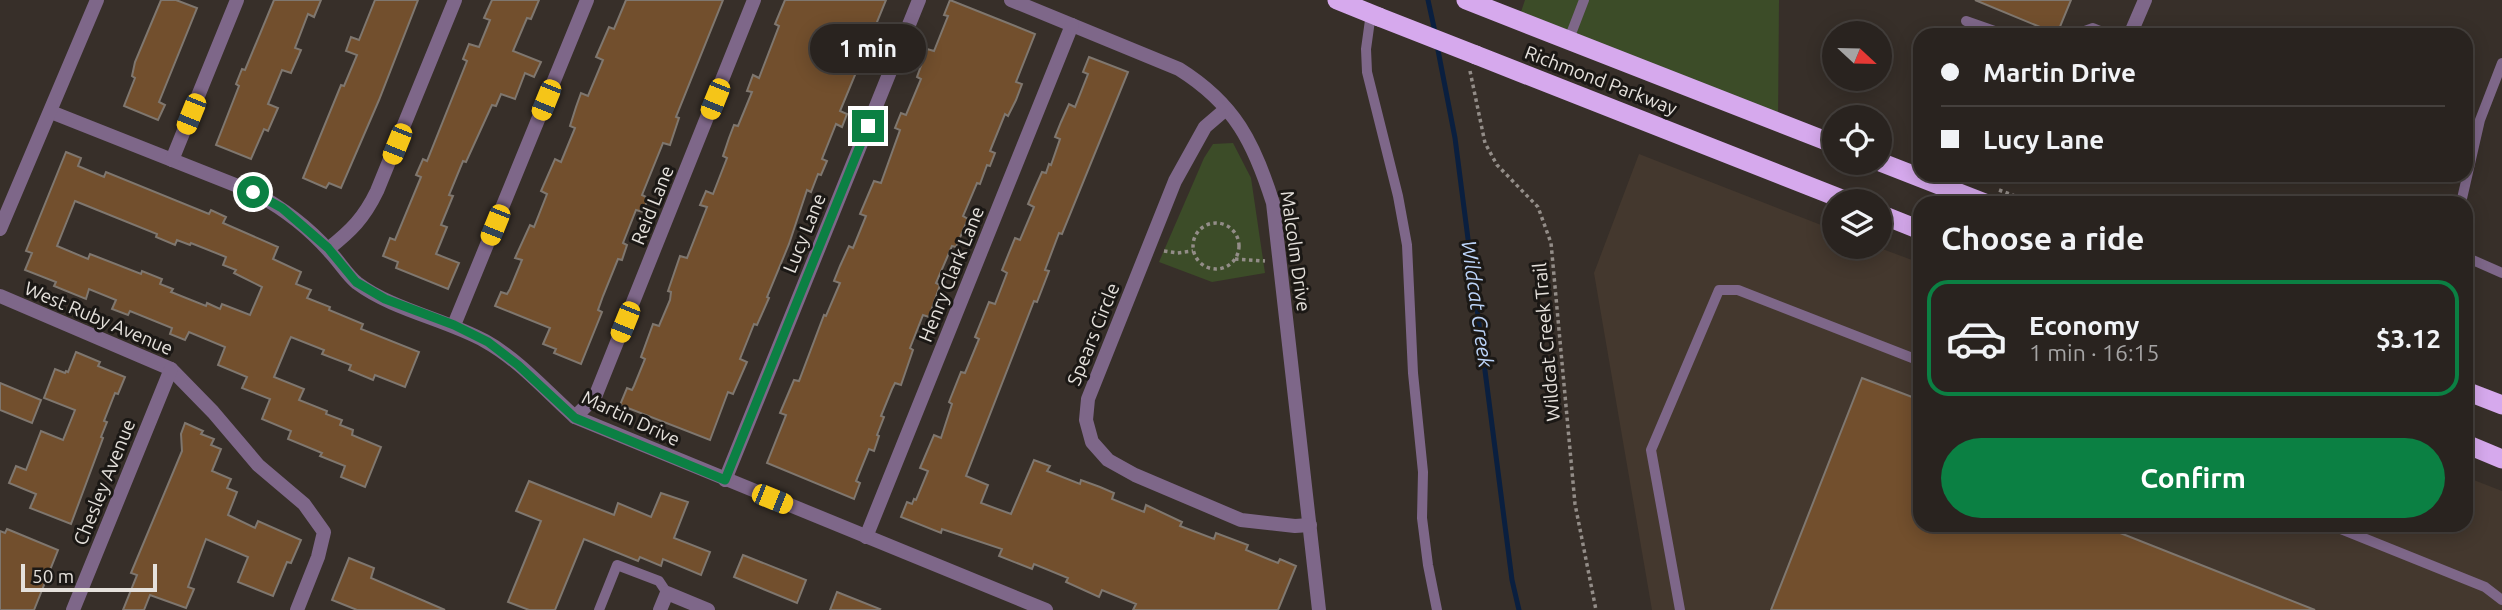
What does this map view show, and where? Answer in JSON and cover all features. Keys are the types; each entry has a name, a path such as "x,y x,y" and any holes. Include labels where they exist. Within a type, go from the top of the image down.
{"highway":[{"name":"Richmond Parkway","path":"1338,0 1822,191"},
{"name":"Richmond Parkway","path":"1472,2 1822,139"},
{"path":"1892,167 1913,175"},
{"path":"1931,182 1967,196"},
{"path":"1892,219 1913,227"},
{"path":"2473,394 2502,405"},
{"path":"2473,447 2502,459"}],"street":[{"path":"0,229 97,0"},
{"path":"172,160 237,0"},
{"path":"328,248 347,234 366,214 455,0"},
{"path":"454,325 587,0"},
{"name":"Reid Lane","path":"575,418 595,397 754,0"},
{"name":"Lucy Lane","path":"725,480 919,0"},
{"name":"Malcolm Drive","path":"1011,0 1179,69 1205,85 1242,127 1260,161 1273,203 1320,610"},
{"path":"2133,28 2145,0"},
{"name":"Henry Clark Lane","path":"866,537 1072,25"},
{"name":"Spears Circle","path":"1226,109 1205,127 1189,155 1088,399 1086,420 1092,442 1108,460 1135,475 1241,520 1310,525"},
{"name":"Martin Drive","path":"51,112 253,192 282,208 328,248 356,282 385,299 454,325 488,342 518,365 575,418 1046,610"},
{"name":"West Ruby Avenue","path":"0,296 172,369 258,465 304,504 324,532 318,557 297,610"},
{"name":"Chesley Avenue","path":"73,610 172,369"},
{"path":"660,610 667,593 708,610"}],"lane":[{"path":"1569,39 1584,0"},
{"path":"1375,15 1366,49 1367,72 1398,196 1407,245 1413,373 1423,472 1422,517 1437,610"},
{"path":"1966,21 1986,28"},
{"path":"2473,149 2480,120 2502,63"},
{"path":"2473,260 2502,273"},
{"path":"1680,610 1651,450 1719,290 1738,290 1913,357"},
{"path":"2348,532 2485,587 2502,600"},
{"path":"599,610 617,565 659,581 667,593"}],"path":[{"name":"Wildcat Creek Trail","path":"1475,93 1485,143 1497,165 1538,207 1551,243 1575,504 1597,610"},
{"path":"1216,223 1230,228 1236,234 1238,250 1235,258 1230,264 1215,269 1202,264 1194,251 1196,235 1201,229 1216,223"},
{"path":"1149,248 1177,253 1194,251"},
{"path":"1235,258 1280,261"}],"shaded area":[{"path":"1639,154 1822,225 1822,259 1892,259 1892,253 1913,260 1913,532 2473,532 2473,480 2502,491 2502,610 1652,610 1594,273"}],"green space":[{"path":"1525,0 1779,0 1778,122 1518,21"},
{"path":"1233,143 1251,178 1265,273 1212,282 1159,262 1204,158 1213,144"}],"building":[{"path":"161,0 176,0 197,8 159,102 165,105 158,120 124,106 135,78 132,76 135,62"},
{"path":"274,0 321,0 314,17 308,14 295,48 301,50 291,73 282,70 268,104 278,108 268,131 264,129 251,159 216,145 239,86 236,84 242,69 245,70"},
{"path":"375,0 418,0 341,188 329,183 326,188 303,178 341,85 344,86 357,55 346,51 351,37 359,40"},
{"path":"492,0 539,0 531,19 527,18 513,51 541,62 534,77 525,73 515,99 501,94 496,106 492,105 449,195 453,196 441,225 447,227 436,254 459,263 448,289 396,268 398,262 383,256 390,238 395,240 421,177 416,175 423,159 427,161 467,61 463,59 469,44 479,47 490,20 484,18"},
{"path":"626,0 723,0 676,117 679,118 670,145 663,143 642,195 648,198 643,212 636,210 623,243 627,245 622,260 618,259 603,296 598,310 602,312 581,364 554,353 556,349 543,344 550,328 495,306 501,292 507,294 510,289 522,260 515,258 530,225 534,227 547,194 541,191 555,159 561,162 575,128 570,126 581,93 588,96 603,60 596,57 609,27 614,29"},
{"path":"785,0 886,0 868,44 874,47 869,61 862,58 840,111 847,114 842,127 836,124 822,159 827,161 821,175 818,174 811,192 807,190 767,297 769,298 757,325 754,324 740,359 747,362 733,394 728,392 710,440 620,405 627,388 632,390 645,359 641,357 653,324 659,326 670,300 671,292 668,291 680,256 687,258 707,207 700,205 706,191 713,194 727,158 723,156 729,138 734,125 738,126 752,92 747,91 753,75 759,78 779,26 775,24"},
{"path":"950,0 1035,34 1016,82 1022,84 1016,100 1008,116 1005,114 990,151 995,153 990,166 987,165 980,184 977,183 963,216 968,219 956,247 952,246 936,283 940,285 929,317 923,315 910,348 913,350 901,385 895,383 881,416 884,417 877,435 879,436 874,451 869,449 856,481 860,483 854,499 767,463 786,415 780,413 794,380 799,381 824,315 826,316 840,283 834,281 849,246 853,248 866,216 860,214 874,181 881,183 900,130 895,128 901,113 906,115 921,79 917,77 927,49 934,51 948,16 944,15"},
{"path":"1975,0 2071,0 2059,28 2043,28"},
{"path":"1089,57 1128,72 1062,234 1059,233 1045,270 1049,271 1037,302 1034,301 966,476 988,485 981,503 1011,514 1034,460 1050,466 1047,471 1080,484 1081,480 1100,487 1114,493 1112,499 1144,512 1146,505 1182,522 1180,526 1214,539 1216,533 1248,545 1246,550 1278,563 1280,559 1296,566 1278,610 1133,610 1136,604 1102,590 1099,597 1066,582 1068,578 1034,564 1032,569 999,556 1002,549 942,529 941,533 901,517 907,502 912,504 914,499 916,500 928,471 920,468 934,435 941,438 952,404 949,402 979,339 975,337 989,302 995,304 1007,273 1002,270 1015,238 1020,240 1034,207 1028,204 1034,190 1042,172 1046,173 1049,164 1051,165 1060,139 1055,137 1061,122 1069,104 1075,107 1088,74 1083,72"},
{"path":"66,152 81,158 78,166 104,177 106,172 209,214 211,210 226,217 223,223 278,247 273,259 301,272 296,284 311,290 307,298 363,324 361,329 419,352 405,387 375,375 373,380 349,370 351,365 322,354 324,350 291,337 274,377 304,389 299,400 327,411 326,414 342,420 340,425 353,430 352,435 381,447 365,487 341,477 345,466 288,439 291,431 262,419 270,399 242,388 247,377 218,365 225,347 189,332 185,340 170,334 172,328 130,311 128,315 112,309 116,300 89,289 86,299 54,286 56,282 25,270 32,253 26,251","holes":["75,201 157,234 156,237 175,245 177,240 190,245 191,243 226,257 223,265 262,287 250,315 222,304 220,309 207,303 206,306 171,292 173,289 160,284 162,279 142,271 141,274 90,254 88,259 57,246"]},
{"path":"76,352 100,362 98,366 125,377 118,394 115,393 104,421 107,422 101,437 103,438 71,524 30,508 36,494 9,483 16,466 26,470 41,431 63,440 75,410 44,398 55,369 68,372"},
{"path":"1862,378 1913,397 1913,532 2118,532 2315,610 1771,610"},
{"path":"0,383 41,400 32,423 0,410"},
{"path":"185,423 203,431 201,434 214,439 211,445 221,449 212,471 231,479 227,488 237,492 228,515 255,528 258,521 301,540 291,563 287,562 273,596 238,582 248,557 206,539 188,587 194,589 186,608 150,595 144,610 123,610 137,575 131,573 182,451 181,434"},
{"path":"529,481 614,515 618,503 651,517 661,493 688,502 674,538 710,552 701,575 663,559 661,566 640,557 638,561 584,539 555,610 529,610 508,602 541,521 516,511"},
{"path":"7,529 58,550 34,610 0,610 0,531 5,533"},
{"path":"743,555 806,580 797,603 734,577"},
{"path":"349,558 374,568 371,578 445,610 357,610 332,600"},
{"path":"837,592 880,609 830,610"}],"waterway":[{"name":"Wildcat Creek","path":"1428,0 1435,32"},
{"name":"Wildcat Creek","path":"1437,45 1455,138 1512,580 1519,610"}],"route":[{"path":"253,192 282,208 328,248 356,282 385,299 454,325 488,342 518,365 575,418 725,480 868,126"}]}
